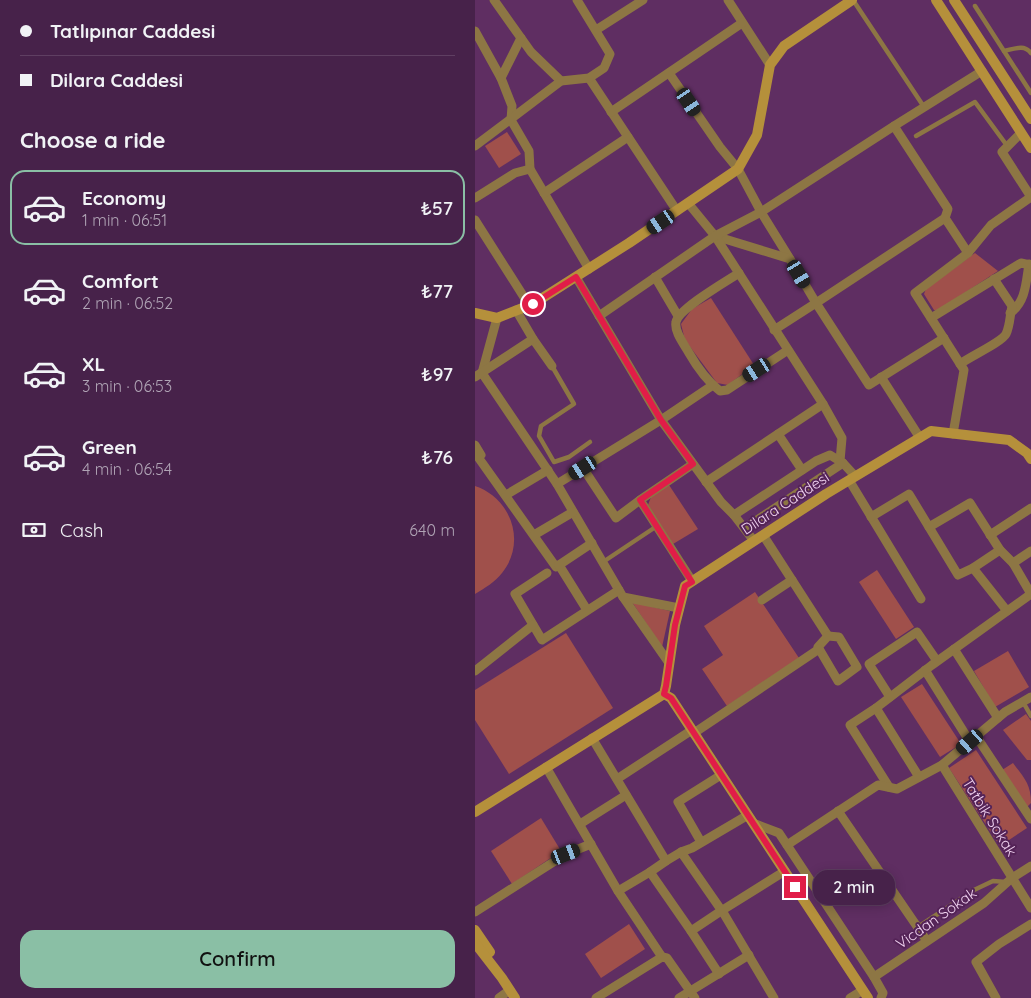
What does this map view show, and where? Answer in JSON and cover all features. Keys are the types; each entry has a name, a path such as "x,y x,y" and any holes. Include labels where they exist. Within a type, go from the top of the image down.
{"street":[{"path":"494,0 531,52 561,81"},
{"path":"475,146 561,81 589,78 604,68 611,54 577,0"},
{"path":"596,30 643,0"},
{"path":"728,0 770,65"},
{"path":"936,0 1031,148"},
{"path":"955,0 1031,119"},
{"path":"475,313 497,318 529,305 589,269 738,169 757,136 770,65 784,46 850,1"},
{"path":"611,112 743,23"},
{"path":"475,32 501,78 512,106 511,120 529,151 530,169 589,269"},
{"path":"501,78 521,38"},
{"path":"599,316 715,236 761,212 982,71"},
{"path":"669,72 720,147 738,169 761,212 869,386 944,338"},
{"path":"589,78 677,211"},
{"path":"775,330 945,218 948,209 894,126"},
{"path":"953,434 964,370 915,293 968,252 991,225 1031,197 1002,152 1021,133"},
{"path":"544,193 628,137"},
{"path":"475,198 515,173 530,169"},
{"path":"688,203 715,236 823,404 842,438 841,462"},
{"path":"945,218 968,252"},
{"path":"475,220 529,305"},
{"path":"715,236 790,259"},
{"path":"931,318 1021,263 1030,265 1020,305 1010,313"},
{"path":"739,273 678,316 675,323 679,336 694,361 720,391 727,390 788,350"},
{"path":"576,277 661,420 721,502 745,528 758,538 792,580 828,636"},
{"path":"655,278 678,316"},
{"path":"960,364 1006,334 1012,306 994,279"},
{"path":"516,310 552,366"},
{"path":"478,375 497,318"},
{"path":"478,375 533,339"},
{"path":"478,375 548,470 621,593 669,663"},
{"path":"881,378 920,438"},
{"path":"557,484 661,420 713,385"},
{"path":"706,482 823,404"},
{"name":"Dilara Caddesi","path":"664,694 675,625 685,586 758,538 852,478 931,431 1009,440 1030,455"},
{"path":"778,434 802,470"},
{"path":"475,445 481,455 477,458 506,495 555,567 592,543"},
{"path":"734,514 816,461 830,455 841,462 852,478 871,517 921,598"},
{"path":"745,528 841,462"},
{"path":"583,468 616,518 693,464"},
{"path":"506,495 548,470"},
{"path":"871,517 909,494 958,575 973,568 1000,550"},
{"path":"640,500 692,582"},
{"path":"889,787 850,725 1031,594 1013,563 1000,550 970,503 929,527"},
{"path":"990,535 1031,508"},
{"path":"534,535 573,512"},
{"path":"1013,563 1031,551"},
{"path":"559,565 587,610"},
{"path":"973,568 1007,611"},
{"path":"547,573 515,594 542,640 587,610 621,593 679,608"},
{"path":"762,600 792,580"},
{"path":"475,671 533,625"},
{"path":"890,697 869,664 917,632 937,661"},
{"path":"617,779 819,649 818,647 828,636"},
{"path":"819,649 838,681 857,667 839,637 828,636"},
{"path":"954,649 998,718"},
{"path":"925,670 1031,819"},
{"path":"475,812 664,694 671,698 865,994 850,998"},
{"path":"787,845 878,785 897,789 942,765 998,718 1027,699"},
{"path":"876,708 919,777"},
{"path":"592,738 665,861"},
{"name":"Tatbik Sokak","path":"942,765 1009,880 1031,908"},
{"path":"546,768 618,891 662,957 667,958 693,995"},
{"path":"701,842 678,802 721,775"},
{"path":"580,824 626,795"},
{"path":"838,811 927,941"},
{"path":"618,891 681,852 750,819"},
{"path":"750,819 779,833 874,977 883,992 881,998"},
{"path":"475,912 566,854 591,844"},
{"path":"681,852 721,911 774,998"},
{"name":"Vicdan Sokak","path":"874,977 984,903 1009,880 1031,866"},
{"path":"691,931 785,871"},
{"path":"650,872 719,974"},
{"path":"996,998 976,962 999,944 1031,924"},
{"path":"475,930 494,959 502,978"},
{"path":"475,943 513,994 499,998"},
{"path":"679,998 693,995 719,974 749,955"},
{"path":"600,997 662,957"}],"lane":[{"path":"850,1 924,107"},
{"path":"975,6 1031,93"},
{"path":"1004,51 1022,47 1031,53"},
{"path":"915,136 975,102 1008,147"},
{"path":"552,366 574,404 541,426 539,436 554,462 569,457 590,442"},
{"path":"603,562 657,526"},
{"path":"1027,699 1031,716"},
{"path":"917,927 974,890 993,881 1009,880"}],"shaded area":[{"path":"507,132 521,154 499,168 485,146"},
{"path":"975,253 998,271 937,311 934,310 924,294 926,289"},
{"path":"711,298 754,365 728,385 717,383 685,340 681,324 692,309"},
{"path":"669,485 698,529 673,544 648,505 651,497"},
{"path":"475,486 488,492 498,500 506,511 514,535 509,561 502,573 493,582 475,594"},
{"path":"877,570 914,627 896,639 859,582"},
{"path":"755,592 799,658 727,706 702,669 723,655 704,626"},
{"path":"632,602 670,611 662,647"},
{"path":"566,633 613,708 509,774 475,720 475,690"},
{"path":"1008,651 1029,687 995,707 974,671"},
{"path":"922,684 961,744 940,757 901,697"},
{"path":"1026,714 1031,721 1031,760 1027,760 1003,730"},
{"path":"976,750 1027,828 1000,846 949,768"},
{"path":"1013,763 1024,777 1028,786 1031,803 1027,807 1002,770"},
{"path":"541,818 561,851 512,884 491,851"},
{"path":"629,924 645,949 601,978 585,954"}],"route":[{"path":"533,304 576,277 661,420 693,464 640,500 692,582 685,586 675,625 664,694 671,698 795,887"}]}
